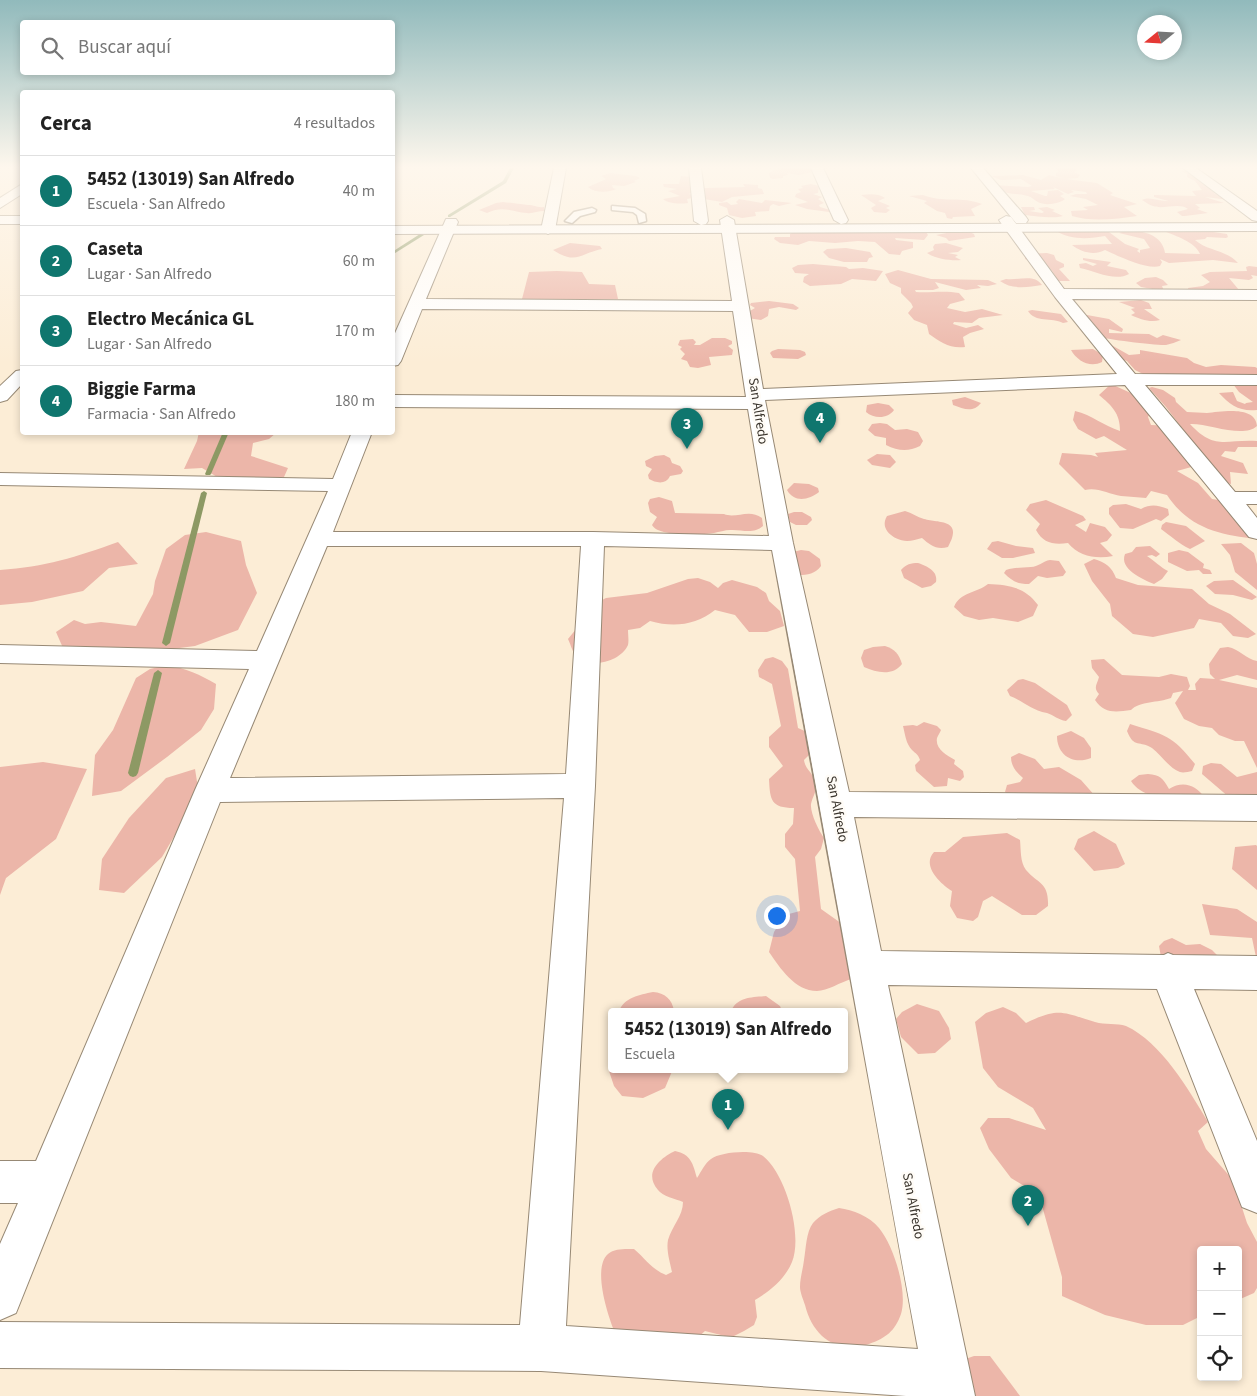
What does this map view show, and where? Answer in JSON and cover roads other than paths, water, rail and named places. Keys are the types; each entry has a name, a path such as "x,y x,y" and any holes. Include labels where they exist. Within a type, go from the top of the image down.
{"street":[{"path":"395,354 447,233"},
{"name":"San Alfredo","path":"722,233 741,306 782,543 836,804 908,1184 949,1385"},
{"path":"1020,233 1060,294 1257,532"},
{"path":"1060,294 1257,295"},
{"path":"417,304 741,306"},
{"path":"0,396 20,376"},
{"path":"395,401 756,399 1131,379 1257,380"},
{"path":"0,1297 210,790 318,540 361,435"},
{"path":"0,479 340,485"},
{"path":"1229,498 1257,498"},
{"path":"541,1348 580,786 593,539"},
{"path":"318,540 593,539 782,543"},
{"path":"0,654 265,660"},
{"path":"210,790 580,786"},
{"path":"836,804 1257,808"},
{"path":"867,968 1168,970 1257,973"},
{"path":"1168,970 1257,1192"},
{"path":"0,1182 47,1182"},
{"path":"0,1345 541,1348 949,1385"}],"waterway":[{"path":"395,252 422,235"},
{"path":"208,474 225,435"},
{"path":"166,643 204,493"},
{"path":"133,773 158,673"}],"place":[{"name":"Biggie Farma","path":"820,443"},
{"name":"Electro Mecánica GL","path":"687,449"},
{"name":"5452 (13019) San Alfredo","path":"728,1130"},
{"name":"Caseta","path":"1028,1226"}]}
